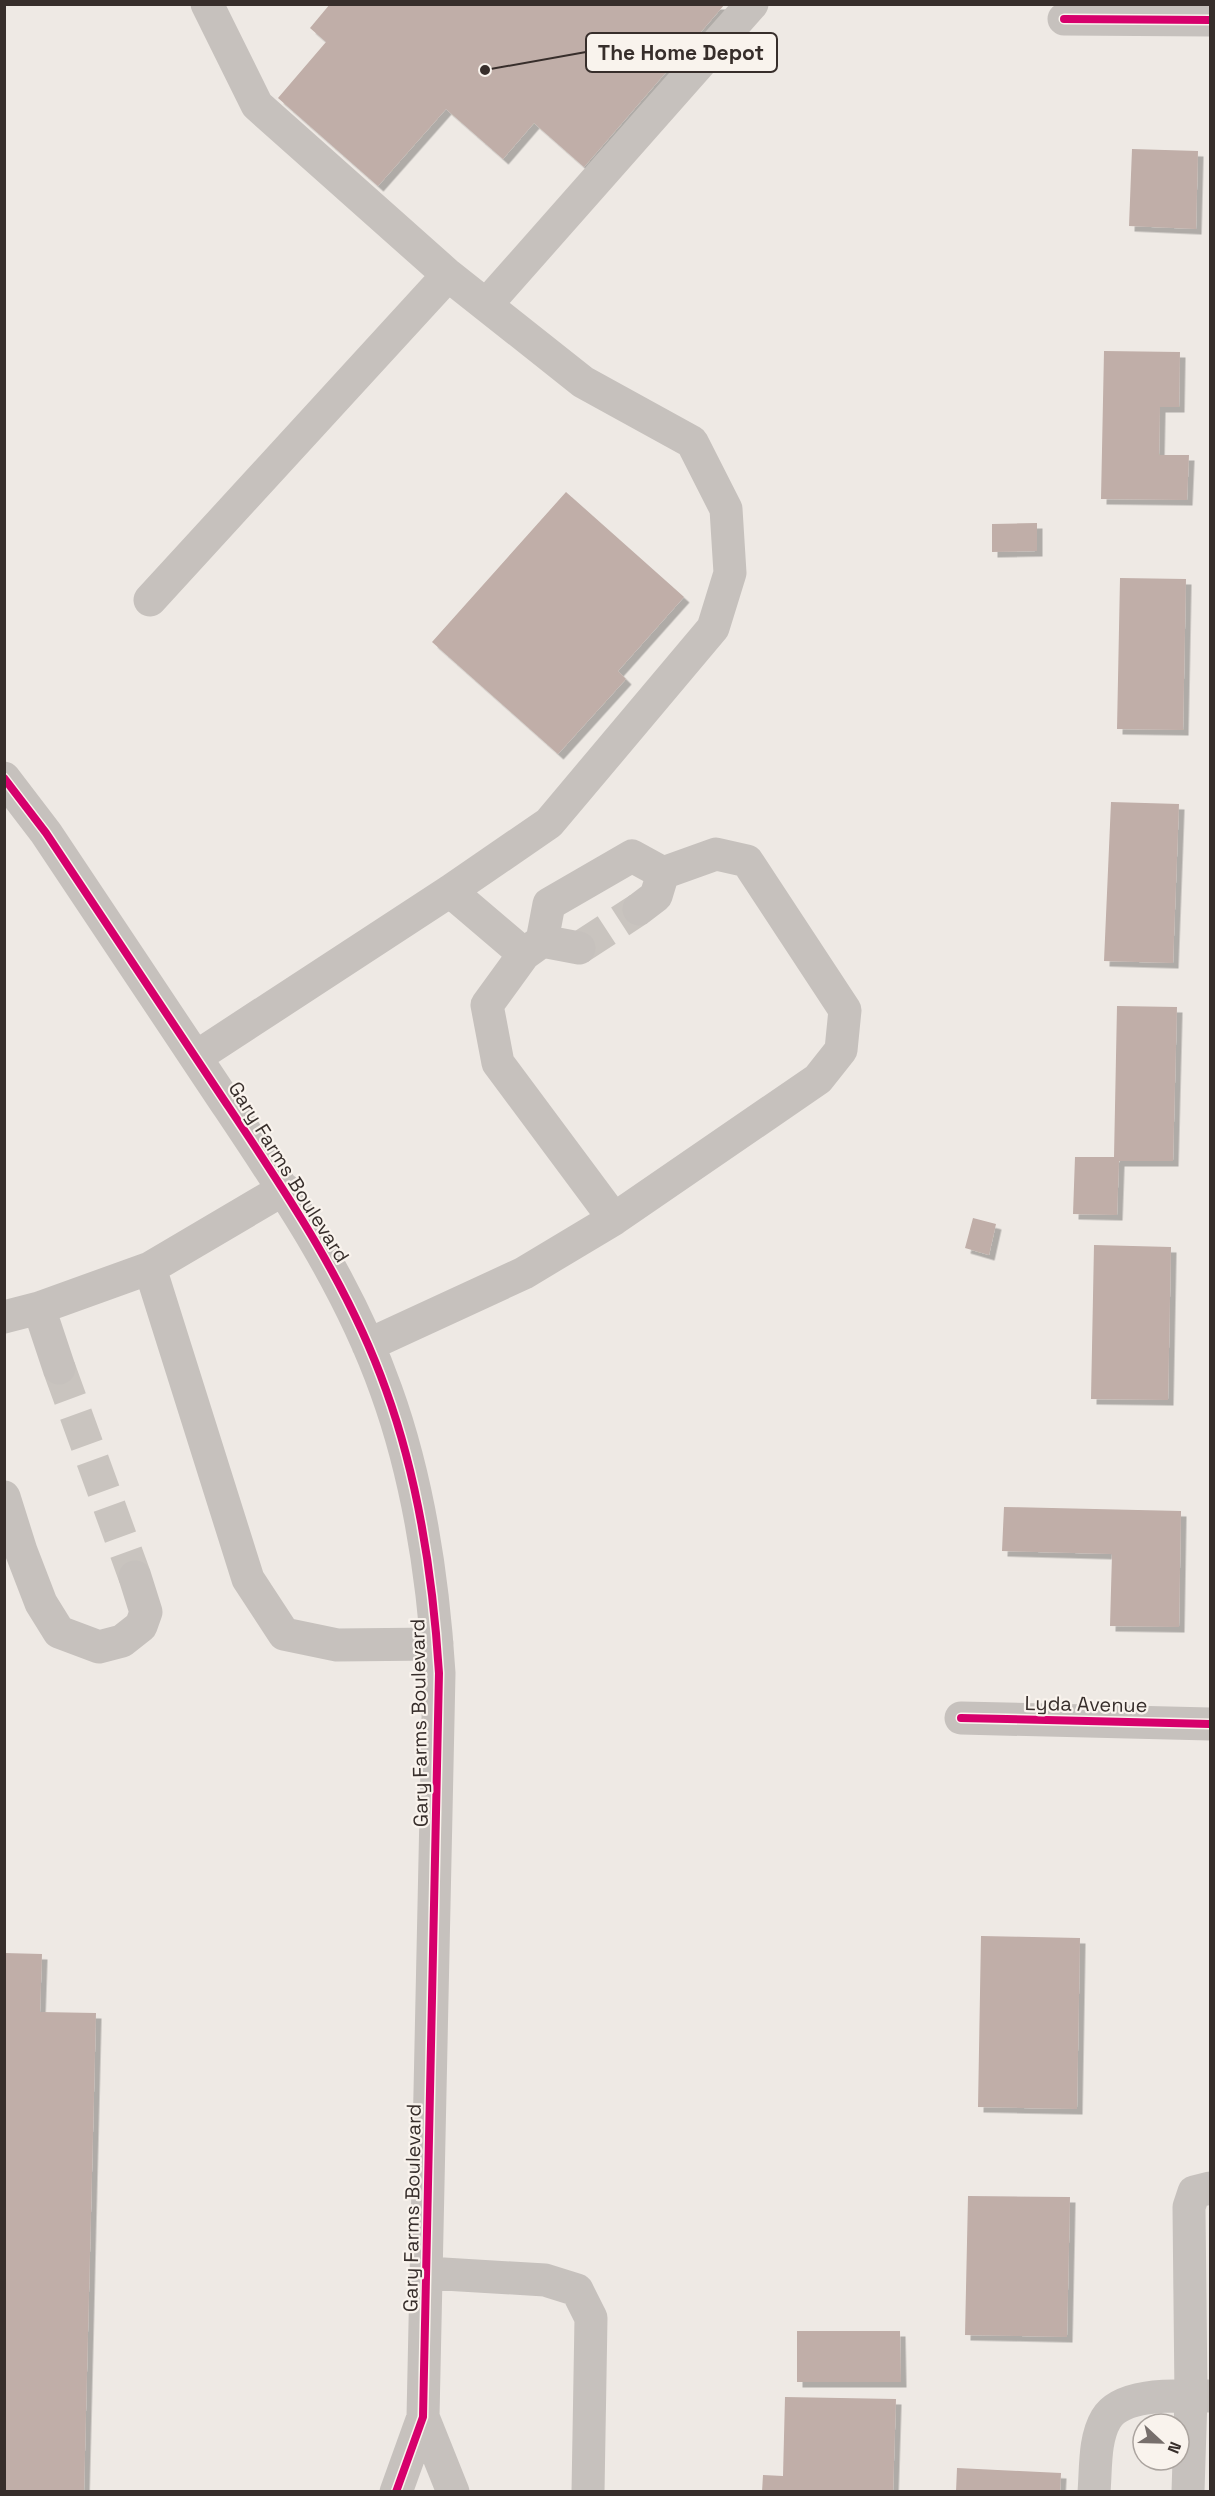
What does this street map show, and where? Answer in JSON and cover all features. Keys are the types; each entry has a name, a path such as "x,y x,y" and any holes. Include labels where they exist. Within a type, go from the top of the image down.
{"street":[{"path":"196,1058 549,823 713,628 730,573 726,509 692,442 583,382 448,275 257,105 207,4"},
{"path":"486,305 752,4"},
{"path":"1064,19 1210,20"},
{"path":"150,600 448,275"},
{"name":"Gary Farms Boulevard","path":"4,778 45,833 284,1189 343,1288 368,1345 401,1437 421,1516 434,1598 440,1743 428,2273 423,2417 396,2492"},
{"path":"368,1345 524,1273 614,1219 818,1079 842,1050 845,1010 747,861 716,854 663,873 632,856 549,904 533,947 487,1005 498,1063 614,1219"},
{"path":"639,909 656,896 663,873"},
{"path":"450,891 533,947 579,948"},
{"path":"4,1317 39,1308 150,1268 284,1189"},
{"path":"150,1268 248,1580 284,1634 337,1645 437,1644"},
{"path":"39,1308 60,1368"},
{"path":"4,1497 40,1603 59,1632 99,1647 122,1641 141,1626 146,1612 135,1577"},
{"name":"Lyda Avenue","path":"961,1718 1210,1724"},
{"path":"1188,2492 1201,2396 1189,2207 1194,2192 1210,2188"},
{"path":"428,2273 545,2280 577,2290 591,2318 588,2492"},
{"path":"1094,2492 1098,2443 1106,2417 1129,2401 1158,2397 1201,2396"},
{"name":"Gary Farms Boulevard","path":"423,2417 453,2492"}],"building":[{"path":"330,4 725,4 584,167 534,123 503,159 446,109 378,186 278,98 326,42 310,28"},
{"path":"1132,149 1198,151 1196,229 1129,226"},
{"path":"1104,351 1180,352 1179,407 1160,407 1159,455 1189,455 1187,500 1101,499"},
{"path":"566,492 684,597 618,671 626,679 558,754 432,642"},
{"path":"1037,523 1037,551 992,552 992,524"},
{"path":"1120,578 1186,579 1183,730 1117,729"},
{"path":"1111,802 1179,804 1173,963 1104,961"},
{"path":"1117,1006 1177,1007 1173,1161 1119,1161 1117,1215 1073,1214 1075,1157 1114,1157"},
{"path":"973,1218 996,1224 989,1255 965,1248"},
{"path":"1094,1245 1171,1247 1168,1400 1091,1399"},
{"path":"1004,1507 1181,1511 1179,1627 1110,1626 1112,1554 1002,1551"},
{"path":"981,1936 1080,1938 1077,2109 978,2107"},
{"path":"4,1953 42,1954 40,2012 96,2013 84,2492 4,2492"},
{"path":"968,2196 1070,2197 1067,2337 965,2335"},
{"path":"797,2331 900,2331 901,2382 797,2382"},
{"path":"785,2397 896,2399 893,2492 762,2492 763,2475 783,2476"},
{"path":"957,2468 1061,2473 1060,2492 956,2492"}],"tunnel":[{"path":"579,948 639,909"},
{"path":"59,1368 135,1577"}],"cycle path":[{"path":"1064,19 1210,20"},
{"path":"4,778 46,833 269,1167 334,1275 371,1351 386,1390 398,1424 416,1494 433,1601 439,1673 423,2417 396,2492"},
{"path":"961,1718 1210,1724"}],"place":[{"name":"The Home Depot","path":"485,70"}]}
